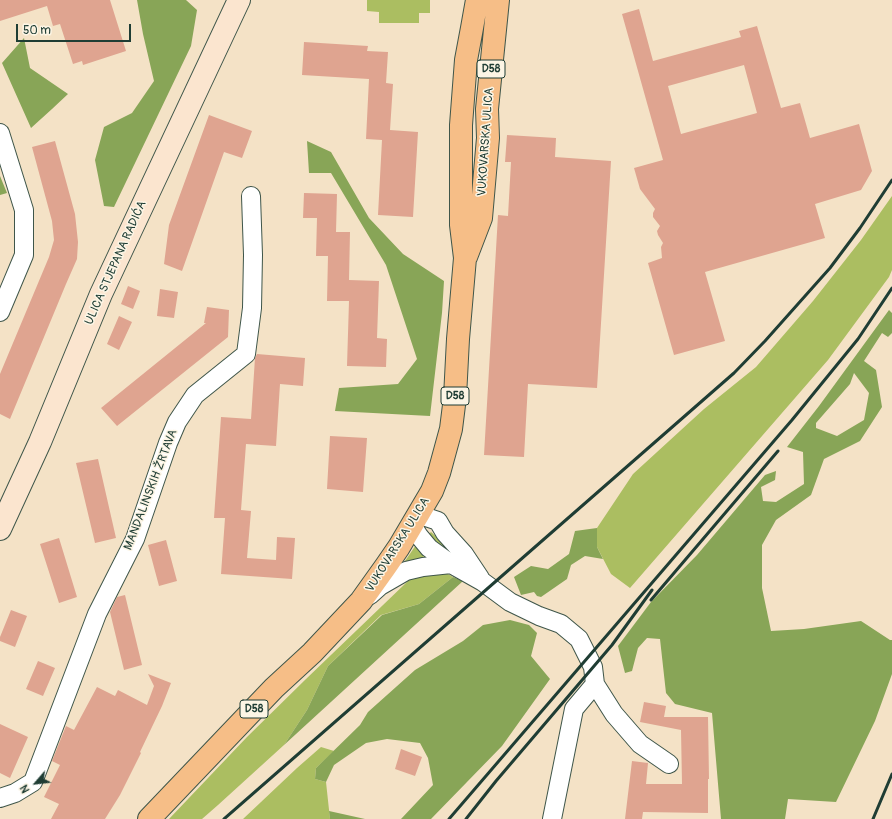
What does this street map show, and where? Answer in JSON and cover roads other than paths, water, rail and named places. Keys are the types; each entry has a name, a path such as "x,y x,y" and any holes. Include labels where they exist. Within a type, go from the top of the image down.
{"main road":[{"name":"ULICA STJEPANA RADIĆA","path":"0,529 40,442 101,294 239,0"},
{"name":"VUKOVARSKA ULICA","path":"149,819 274,688 312,653 361,601 386,566 432,491 451,429 455,398 458,339 465,258 461,225 461,125 466,60 477,0"},
{"name":"VUKOVARSKA ULICA","path":"465,258 481,218 488,138 487,109 498,0"}],"street":[{"path":"0,133 24,210 24,255 0,312"},
{"name":"MANDALINSKIH ŽRTAVA","path":"0,798 15,793 33,782 96,614 135,539 168,443 177,422 195,395 246,354 252,308 253,255 251,196"},
{"path":"483,582 464,554 445,533 438,521 426,517 414,521 419,536 429,548 451,564 483,582 510,602 539,616 561,624 578,639 593,667 595,684 614,714 640,744 669,764"},
{"path":"361,601 380,586 406,571 423,567 451,564"},
{"path":"552,819 574,709 595,684"}],"railway":[{"path":"224,819 734,373 765,341 830,268 860,228 892,180"},
{"path":"449,819 792,420 858,339 892,288"},
{"path":"651,600 778,451"},
{"path":"466,819 496,781 612,645 652,590"},
{"path":"873,819 892,774"}]}
